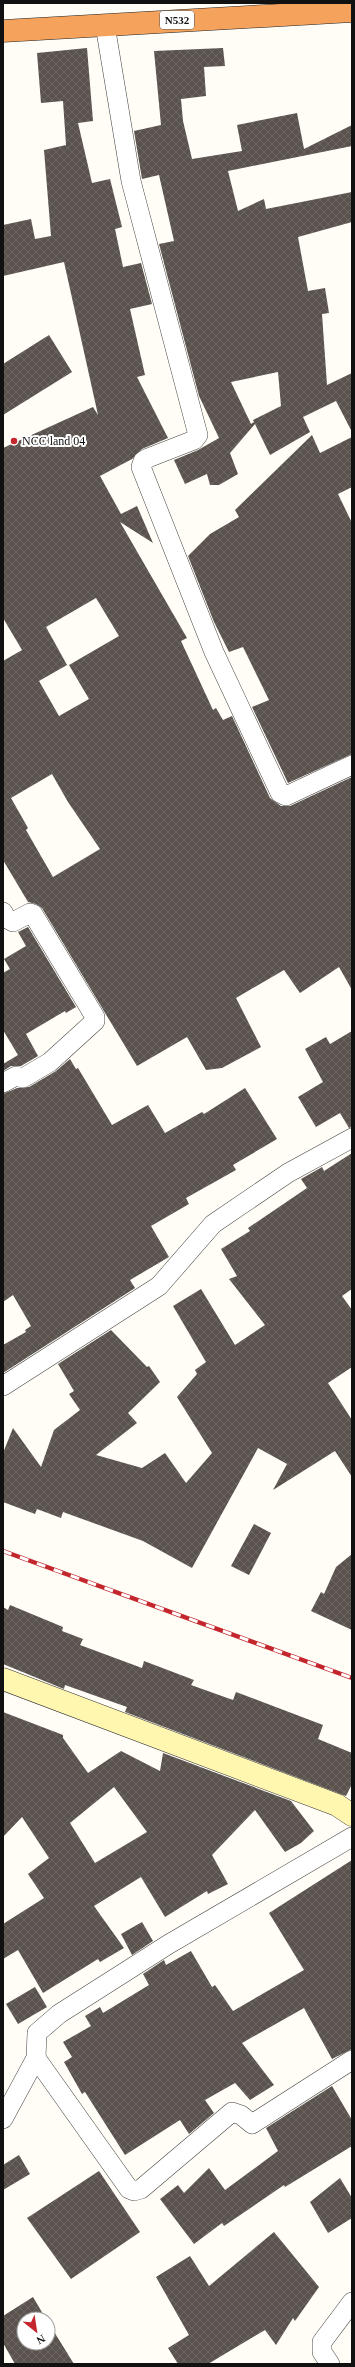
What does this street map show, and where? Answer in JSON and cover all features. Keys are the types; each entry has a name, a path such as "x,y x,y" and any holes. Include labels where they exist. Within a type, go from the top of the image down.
{"highway":[{"name":"N532","path":"3,31 352,11"}],"street":[{"path":"105,25 131,181 198,436 194,440 148,458 143,461 141,466 214,652 280,793 286,796 352,765"},
{"path":"3,912 6,918 13,922 30,913 33,914 53,944 95,1017 95,1021 50,1062 24,1078 16,1076 3,1083"},
{"path":"3,1386 159,1286 213,1224 288,1173 352,1138"},
{"path":"3,1679 347,1810"},
{"path":"3,2119 36,2058 37,2033 59,2014 169,1944 352,1837"},
{"path":"36,2058 129,2189 134,2191 140,2189 232,2112 241,2115 252,2124 352,2060"},
{"path":"330,2364 322,2352 322,2342 352,2302"}],"building":[{"path":"87,48 93,121 78,123 92,183 110,179 122,227 115,229 123,267 141,263 152,304 130,309 145,375 137,377 168,438 142,449 132,459 100,476 121,514 137,506 153,543 120,522 187,638 181,641 213,710 216,708 223,720 232,716 270,798 281,806 290,806 352,777 352,990 339,967 300,993 284,970 236,998 261,1047 222,1068 206,1070 187,1037 137,1066 42,908 36,904 28,902 3,860 3,661 22,650 3,618 3,448 93,407 98,415 64,262 3,276 3,225 31,219 35,239 51,236 44,150 66,145 63,101 41,103 37,53","holes":["96,598 119,636 69,665 89,699 59,716 39,681 67,665 46,627","52,774 68,802 100,849 53,877 26,830 28,828 11,798"]},
{"path":"223,48 225,66 204,67 206,96 181,99 183,121 192,159 242,151 237,125 297,113 304,149 352,125 352,146 228,171 238,211 264,199 266,209 352,192 352,222 298,237 308,291 325,288 329,313 322,314 327,385 352,373 352,432 336,401 303,417 310,432 270,455 255,424 230,453 238,474 219,485 210,485 207,474 185,484 174,460 198,450 219,438 199,396 159,244 174,241 159,175 142,179 134,131 161,125 154,51","holes":["278,372 281,406 253,420 254,422 251,424 231,382"]},
{"path":"49,335 72,372 3,415 3,364"},
{"path":"312,435 320,453 352,437 352,487 338,494 352,523 352,754 288,783 252,707 269,700 243,647 229,652 214,622 188,556 210,534 239,517 235,510"},
{"path":"28,927 76,1007 66,1013 65,1011 26,1034 38,1056 21,1066 11,1066 3,1071 3,1064 18,1055 3,1030 3,973 10,969 4,959 26,946 18,932"},
{"path":"352,1031 352,1127 349,1128 340,1113 316,1127 298,1097 323,1082 305,1049 326,1037 330,1044"},
{"path":"70,1059 76,1069 78,1068 112,1125 148,1105 165,1133 202,1112 204,1114 245,1088 277,1139 233,1165 236,1170 186,1198 189,1204 151,1226 169,1257 130,1280 135,1288 3,1373 3,1345 26,1332 25,1330 31,1326 13,1295 3,1302 3,1094 17,1088 29,1087 56,1071"},
{"path":"352,1153 352,1289 342,1296 352,1310 352,1367 328,1383 352,1420 352,1477 335,1451 273,1490 287,1464 258,1448 192,1568 143,1541 63,1512 61,1518 37,1509 35,1514 3,1502 3,1453 13,1428 41,1467 54,1430 80,1410 69,1394 74,1391 58,1364 111,1330 147,1367 149,1366 160,1382 128,1413 137,1423 96,1455 142,1468 165,1453 186,1483 212,1453 177,1397 197,1374 195,1370 206,1362 173,1306 201,1289 235,1345 265,1325 229,1279 237,1276 221,1249 250,1231 248,1228 307,1188 301,1179 322,1167 324,1171"},
{"path":"254,1524 271,1533 249,1575 231,1566"},
{"path":"352,1554 352,1630 311,1611 321,1592 324,1594 336,1567"},
{"path":"10,1605 63,1627 62,1631 83,1639 80,1645 142,1668 144,1661 194,1680 191,1685 233,1700 236,1692 323,1725 318,1739 352,1753 352,1784 346,1796 125,1712 127,1707 65,1685 64,1689 3,1664 3,1607 8,1610"},
{"path":"3,1712 63,1735 63,1738 88,1773 121,1751 160,1771 163,1753 291,1801 314,1831 301,1843 285,1852 255,1810 212,1855 228,1884 208,1894 207,1891 165,1917 141,1877 94,1906 124,1948 100,1962 98,1959 43,1993 18,1950 3,1959 3,1924 44,1898 28,1874 49,1858 22,1817 3,1837","holes":["114,1787 147,1832 95,1863 70,1823"]},
{"path":"352,1860 352,2049 332,2059 304,2008 242,2043 274,2085 250,2100 235,2083 205,2100 214,2113 189,2134 180,2120 125,2155 85,2092 82,2094 64,2062 72,2057 63,2042 91,2026 85,2016 100,2007 103,2013 149,1985 143,1974 164,1960 166,1965 191,1951 212,1987 215,1985 233,2011 304,1970 269,1913"},
{"path":"142,1922 153,1941 132,1955 121,1934"},
{"path":"35,1987 47,2007 18,2024 6,2004"},
{"path":"332,2086 352,2120 352,2146 285,2187 284,2185 224,2226 222,2223 194,2244 160,2199 178,2185 184,2193 209,2168 225,2190 278,2151 266,2128"},
{"path":"19,2155 30,2174 3,2190 3,2165"},
{"path":"99,2171 140,2232 71,2279 27,2218"},
{"path":"340,2178 352,2198 352,2218 328,2233 310,2202"},
{"path":"274,2232 319,2287 295,2321 293,2318 276,2345 265,2330 208,2364 178,2364 168,2348 189,2335 156,2277 190,2256 209,2286"},
{"path":"33,2297 41,2311 16,2311 16,2351 56,2351 56,2335 74,2364 15,2364 3,2343 3,2316"}],"railway":[{"path":"3,1551 352,1678"}],"place":[{"name":"NCC land 04","path":"14,441"}]}
